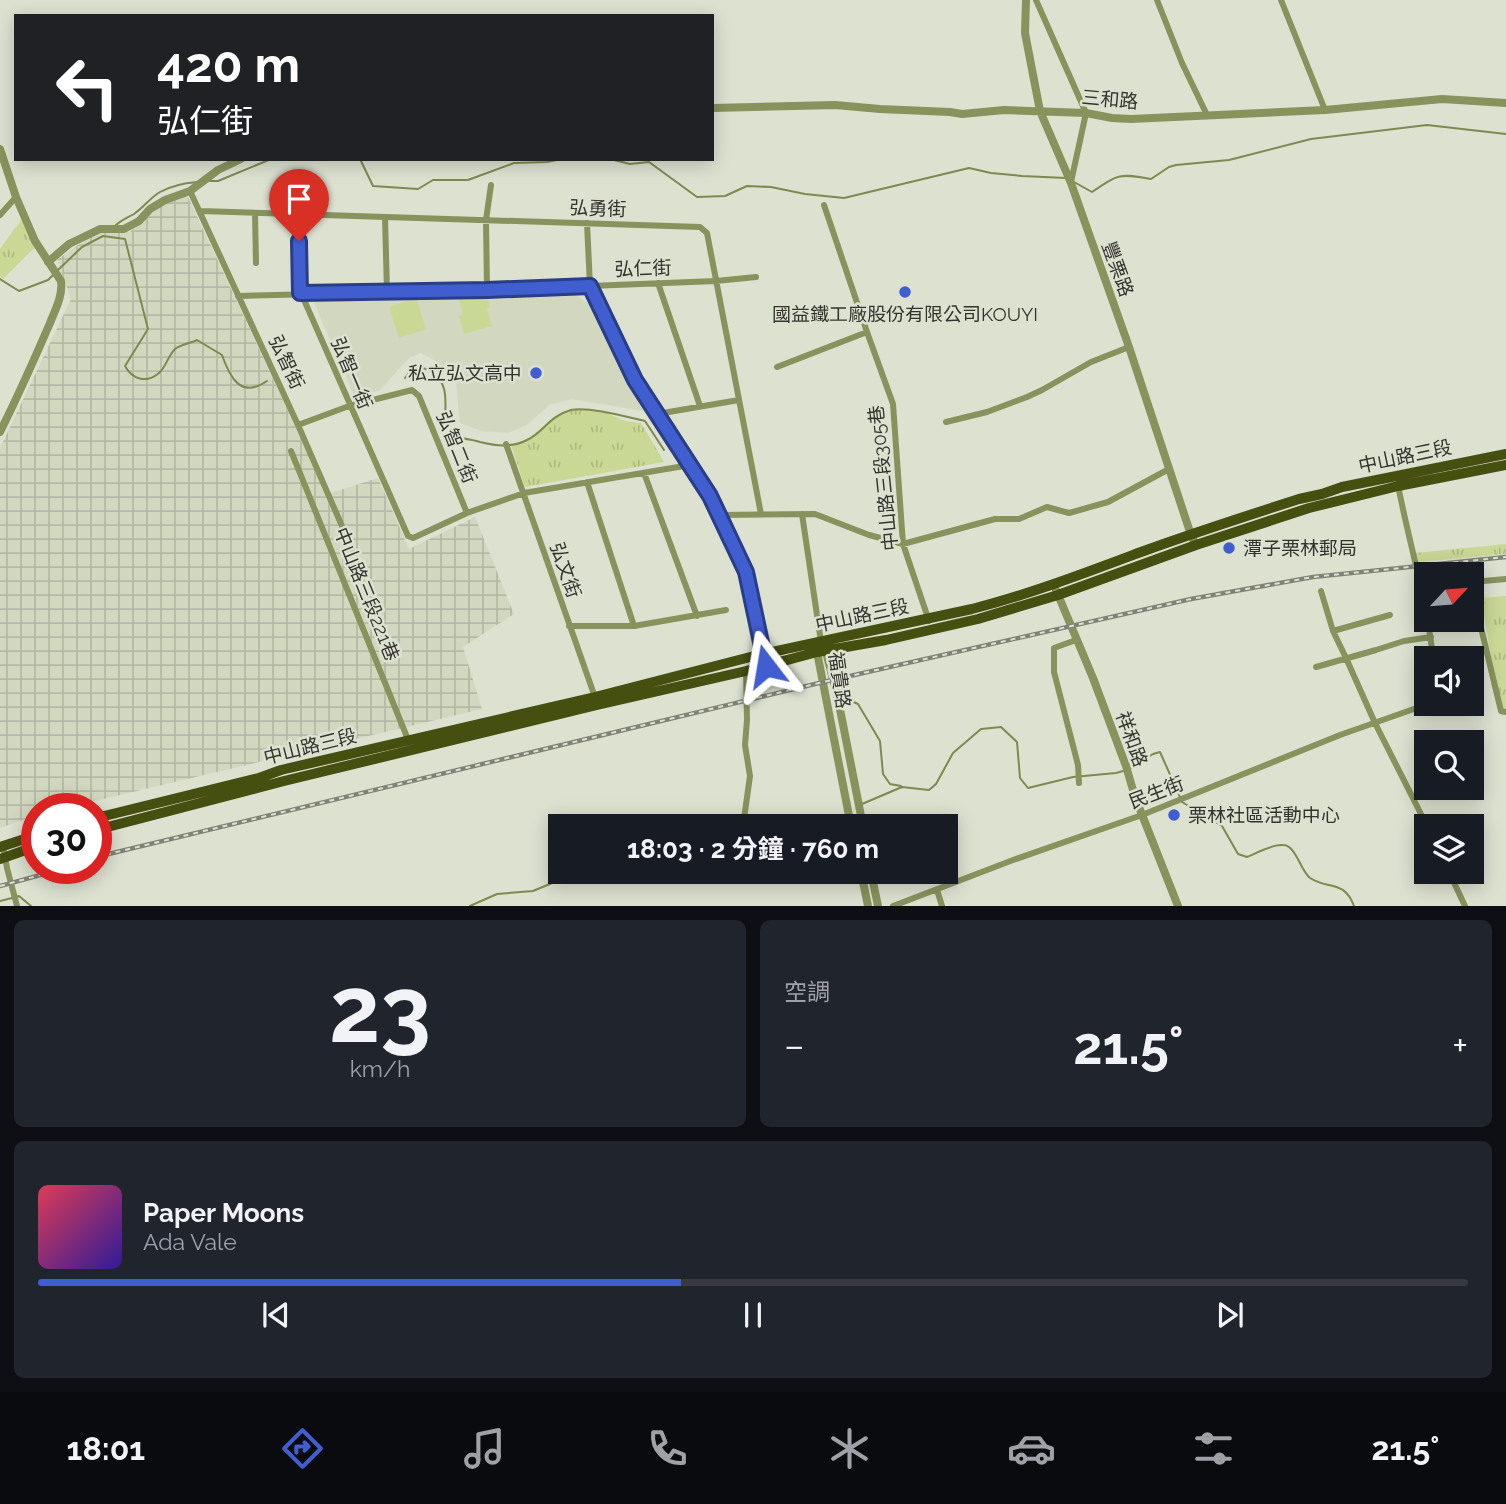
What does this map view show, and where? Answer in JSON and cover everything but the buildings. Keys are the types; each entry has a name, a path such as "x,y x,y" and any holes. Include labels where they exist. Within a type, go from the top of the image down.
{"main road":[{"name":"中山路三段","path":"112,826 411,745 596,701 746,671 928,618 1055,589 1399,481 1506,454"},
{"name":"中山路三段","path":"596,701 762,654 886,640 978,619 1191,535 1342,487 1506,465"},
{"name":"中山路三段","path":"112,814 281,770 411,745"},
{"path":"1,846 21,840"},
{"path":"2,858 21,851"}],"street":[{"name":"豐栗路","path":"1026,0 1026,33 1040,111 1070,183 1129,347 1196,545"},
{"path":"1036,0 1086,113 1070,183"},
{"path":"1157,0 1182,63 1207,115"},
{"path":"1282,0 1325,110"},
{"name":"三和路","path":"714,108 835,105 962,114 1004,110 1086,113 1131,119 1325,110 1442,99 1506,103"},
{"path":"0,149 16,197 35,241 58,276 62,287 41,346 0,432"},
{"path":"50,264 69,244 100,229 124,229 139,221 150,209 164,200 190,191 218,170 236,161"},
{"path":"487,290 486,220 491,185"},
{"name":"弘智街","path":"190,191 352,549"},
{"path":"0,215 16,197"},
{"name":"中山路三段305巷","path":"824,205 893,404 903,544 930,630"},
{"name":"弘勇街","path":"200,211 700,227 707,233 761,514"},
{"path":"255,213 256,263"},
{"name":"弘智一街","path":"299,214 300,293 408,536 414,538 467,513"},
{"path":"385,217 387,292"},
{"path":"587,223 590,286 635,380 710,496 746,572 766,666"},
{"name":"弘仁街","path":"238,296 487,290 756,277"},
{"path":"658,283 701,407"},
{"path":"777,367 867,332"},
{"path":"946,422 987,412 1027,397 1091,362 1129,347"},
{"name":"弘智二街","path":"298,425 349,406 411,390 419,396 467,513"},
{"path":"657,414 739,400"},
{"name":"弘文街","path":"506,444 596,701"},
{"name":"中山路三段221巷","path":"291,451 411,745"},
{"path":"467,513 524,493 690,465"},
{"path":"719,515 815,514 869,535 903,544 995,519 1019,519 1047,507 1069,513 1108,502 1169,469"},
{"path":"644,473 697,616"},
{"path":"1399,481 1418,562"},
{"path":"587,482 634,626"},
{"path":"802,514 822,648"},
{"path":"1484,581 1506,579"},
{"name":"祥和路","path":"1055,589 1109,720 1142,815 1178,905"},
{"path":"1321,591 1333,631 1421,814"},
{"path":"569,626 634,626 726,610"},
{"path":"1333,631 1390,615"},
{"path":"1430,632 1432,646"},
{"path":"1482,632 1501,711 1506,712"},
{"path":"1316,667 1404,641 1431,637"},
{"path":"1076,640 1054,648 1054,672 1078,765 1079,779"},
{"name":"福貴路","path":"822,648 836,689 861,814"},
{"name":"福貴路","path":"822,648 848,814"},
{"path":"745,814 750,776 745,745 746,671"},
{"name":"民生街","path":"894,905 1142,815 1340,735 1414,709"},
{"path":"1,846 2,858 17,904"},
{"path":"864,884 868,905"},
{"path":"874,884 878,905"},
{"path":"1455,884 1465,905"},
{"path":"937,890 942,905"}],"shaded area":[{"path":"187,195 327,494 378,478 409,549 475,517 514,614 463,647 482,709 112,797 112,793 21,793 21,821 0,828 0,448 71,299 57,260 95,233 130,232 163,204"},
{"name":"私立弘文高中","path":"576,295 590,305 643,411 572,399 549,405 527,425 508,433 481,431 460,423 456,382 439,363 421,353 409,358 379,391 354,395 315,305 316,298"}],"green space":[{"path":"22,220 35,247 3,279 0,277 0,249"},
{"path":"485,291 492,326 464,334 459,316 463,314 459,299"},
{"path":"416,298 426,329 399,338 389,307"},
{"path":"571,409 604,412 625,421 641,423 664,462 525,487 511,445 528,439 558,414"},
{"path":"1506,544 1506,554 1416,562 1415,553"},
{"path":"1506,596 1506,714 1501,716 1484,616 1484,598"}],"waterway":[{"path":"1074,182 1092,192 1120,176 1151,179 1176,165 1229,160 1311,139 1427,125 1506,134"},
{"path":"210,181 218,181 266,161"},
{"path":"361,161 373,186 418,189 433,180 468,180 514,163 552,161"},
{"path":"618,161 630,164 649,162 697,197 725,196 747,186 844,198 969,168 991,173 1066,178"},
{"path":"115,226 160,192 197,182"},
{"path":"58,270 82,247 103,236 125,239 148,329 125,366 131,374 144,379 154,376 161,371 175,349 197,340 222,355 233,378 243,387 250,388 267,381"},
{"path":"0,279 19,291 48,280 54,274"},
{"path":"405,378 412,369 424,368 439,379 445,394 447,425 456,436 498,445 521,443 563,413 587,409 645,421 664,450"},
{"path":"842,697 858,704 880,741 883,774 890,784 901,786"},
{"path":"862,804 902,787 929,790 936,784 953,753 981,729 1001,727 1017,742 1020,778 1028,788 1073,777 1123,771"},
{"path":"1131,768 1160,752 1180,797"},
{"path":"1182,802 1222,826 1238,854 1247,857 1274,846 1287,846 1295,853 1310,878 1340,888 1354,906"},
{"path":"470,906 497,894 533,891 550,884"},
{"path":"17,897 31,906"},
{"path":"0,901 12,898"}],"railway":[{"path":"112,853 819,683 1191,599 1313,577 1506,557"},
{"path":"0,886 21,880"}],"place":[{"name":"國益鐵工廠股份有限公司KOUYI","path":"905,292"},
{"name":"私立弘文高中","path":"536,373"},
{"name":"潭子栗林郵局","path":"1229,548"},
{"name":"栗林社區活動中心","path":"1174,815"}],"route":[{"path":"299,241 300,293 590,286 635,380 710,496 746,572 766,666"}]}
